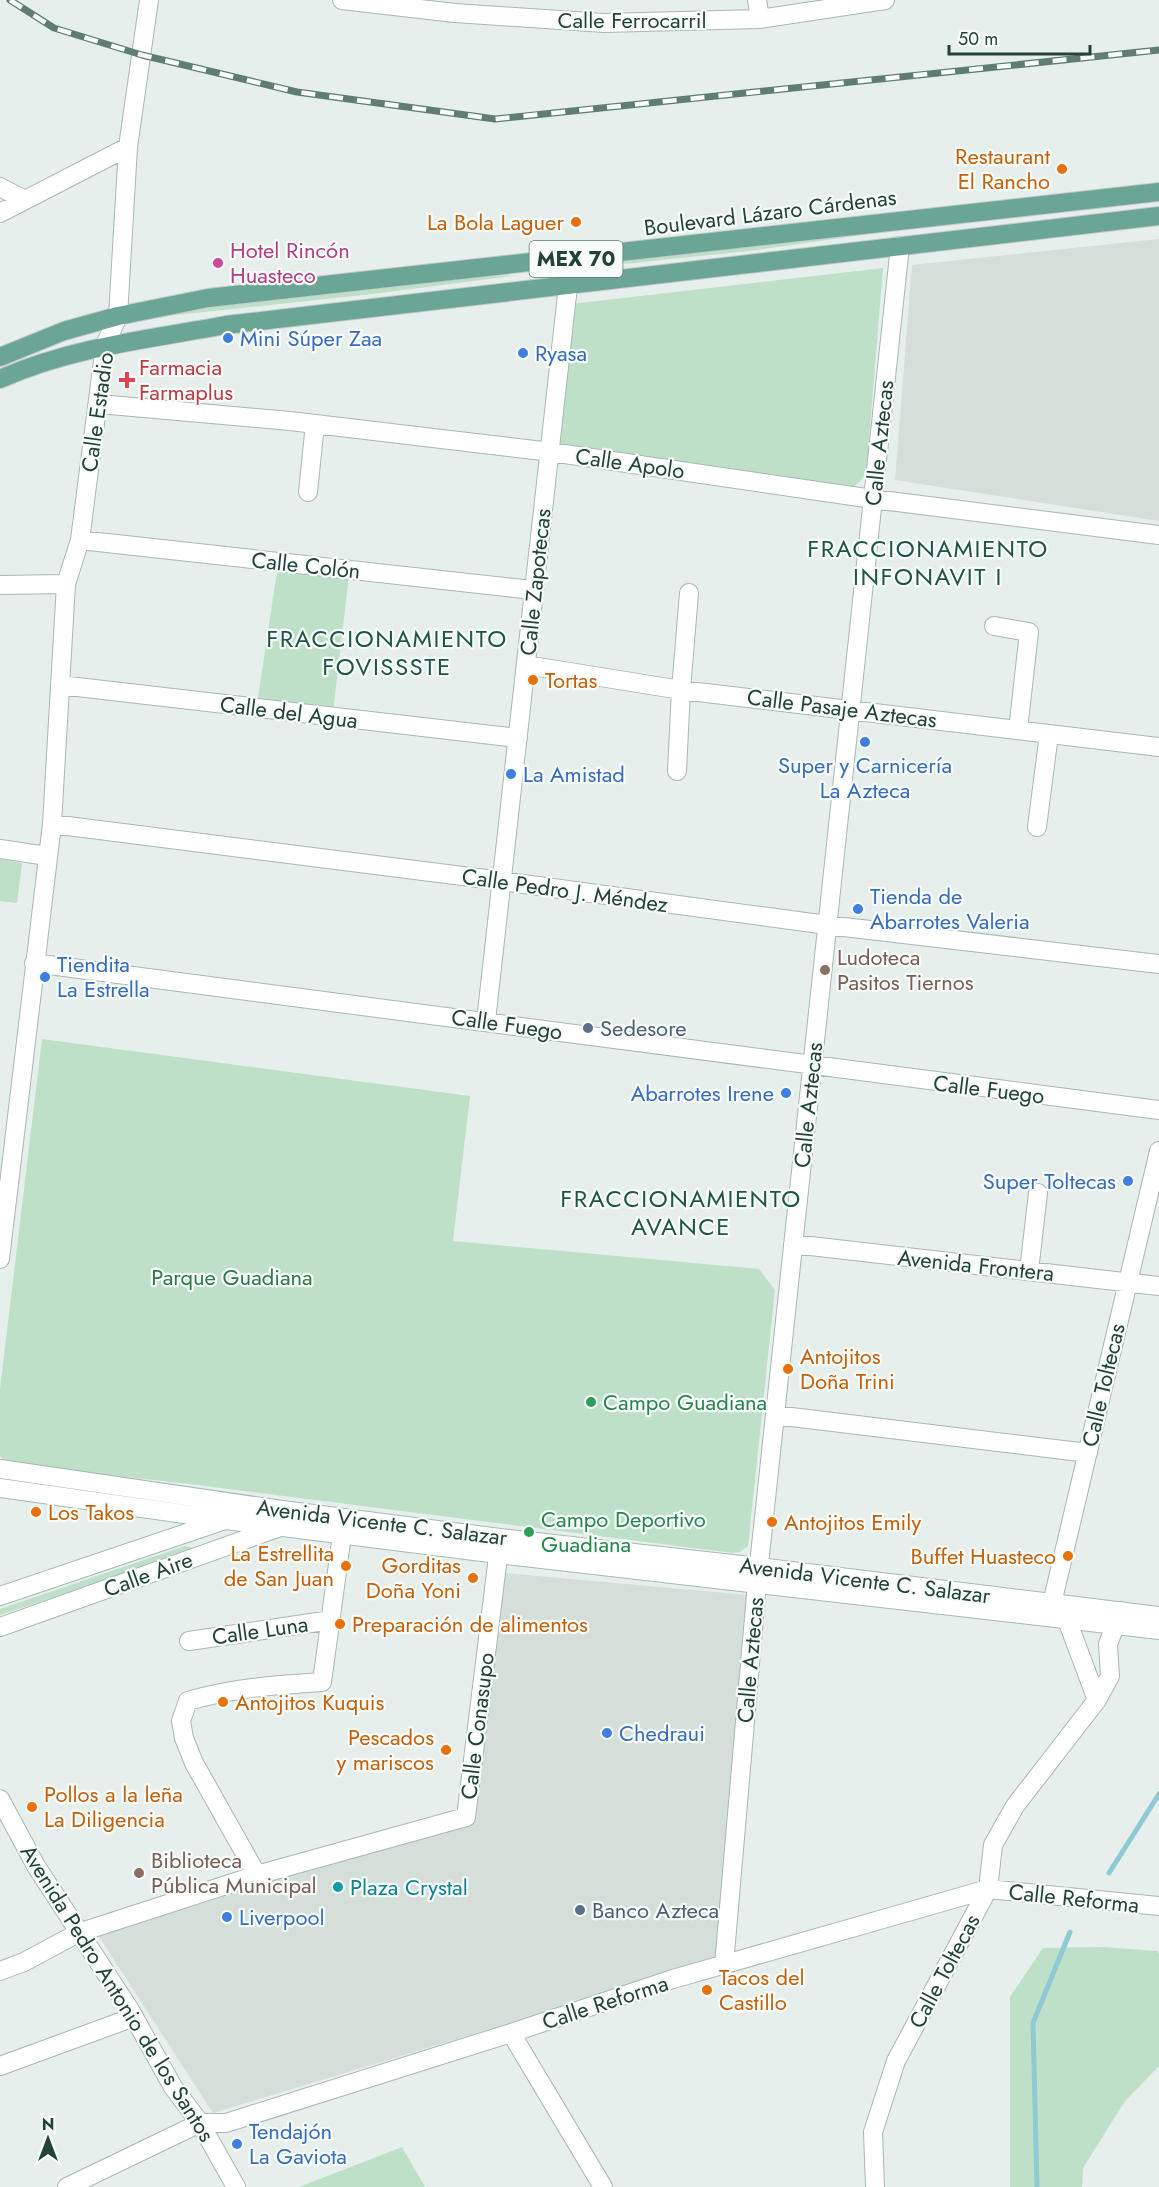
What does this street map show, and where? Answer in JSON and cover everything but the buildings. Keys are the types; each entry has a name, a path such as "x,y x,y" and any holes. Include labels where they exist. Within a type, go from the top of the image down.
{"main road":[{"name":"Boulevard Lázaro Cárdenas","path":"0,357 64,331 118,316 208,298 1159,192"},
{"name":"MEX 70","path":"0,379 105,345 226,325 1159,216"}],"street":[{"name":"Calle Estadio","path":"52,824 66,584 80,540 105,345 118,316 128,147 149,0"},
{"name":"Calle Ferrocarril","path":"342,0 454,6 604,23 760,19 885,0"},
{"path":"757,0 760,19"},
{"path":"0,213 128,147"},
{"path":"0,187 25,200"},
{"name":"Calle Aztecas","path":"724,1965 758,1575 900,246"},
{"name":"Calle Zapotecas","path":"486,1021 568,286"},
{"name":"Calle Apolo","path":"99,404 315,424 550,452 873,499 1159,535"},
{"path":"308,492 315,424"},
{"name":"Calle Colón","path":"80,540 533,590"},
{"path":"0,585 66,584"},
{"path":"677,771 689,593"},
{"path":"994,626 1029,632 1018,730"},
{"name":"Calle Pasaje Aztecas","path":"526,665 681,690 1159,747"},
{"name":"Calle del Agua","path":"60,685 518,738"},
{"path":"1036,827 1049,734"},
{"path":"0,1259 52,824"},
{"name":"Calle Pedro J. Méndez","path":"52,824 502,881 827,926 1159,964"},
{"path":"0,849 47,856"},
{"name":"Calle Fuego","path":"34,963 486,1021 812,1067 1159,1110"},
{"name":"Calle Toltecas","path":"1056,1614 1088,1453 1159,1152"},
{"path":"1029,1270 1038,1193"},
{"name":"Avenida Frontera","path":"793,1244 1159,1286"},
{"path":"775,1415 1088,1453"},
{"name":"Avenida Vicente C. Salazar","path":"0,1469 343,1526 758,1575 1056,1614 1157,1623"},
{"name":"Avenida Vicente C. Salazar","path":"0,1488 226,1520 275,1515"},
{"name":"Calle Aire","path":"0,1596 226,1520 275,1515"},
{"name":"Calle Aire","path":"0,1627 275,1515"},
{"path":"256,1875 195,1763 184,1738 181,1721 188,1701 244,1688 322,1682 343,1526"},
{"name":"Calle Conasupo","path":"0,1971 24,1962 78,1933 256,1875 466,1816 499,1546"},
{"path":"1056,1614 1097,1700"},
{"name":"Calle Toltecas","path":"875,2187 873,2132 896,2061 988,1889 993,1845 1015,1806 1097,1700 1110,1676 1108,1644 1117,1618"},
{"name":"Calle Luna","path":"189,1641 331,1620"},
{"name":"Avenida Pedro Antonio de los Santos","path":"0,1799 36,1866 134,2018 173,2087 200,2123 236,2187"},
{"name":"Calle Reforma","path":"67,2187 200,2123 226,2123 673,1979 988,1889 1159,1906"},
{"path":"0,2066 134,2018"},
{"path":"511,2033 603,2187"}],"shaded area":[{"path":"1159,239 1159,521 895,480 912,265"},
{"path":"504,1573 748,1595 718,1960 213,2113 96,1932 476,1820"}],"green space":[{"path":"869,234 749,251 547,272 603,263"},
{"path":"883,268 867,464 862,478 852,487 558,444 571,304"},
{"path":"520,275 373,294 148,318 222,306"},
{"path":"278,565 349,575 333,713 257,704"},
{"path":"0,859 22,863 17,903 0,901"},
{"name":"Parque Guadiana","path":"42,1039 470,1096 453,1241 759,1269 775,1290 748,1546 740,1552 733,1553 181,1483 8,1464 0,1456 0,1389"},
{"path":"185,1546 199,1549 0,1615 0,1609"},
{"path":"1102,1947 1159,1953 1159,2066 1125,2101 1083,2168 1082,2187 1010,2187 1010,1997 1043,1948"},
{"path":"402,2147 425,2187 299,2187"}],"waterway":[{"path":"1109,1873 1159,1794"},
{"path":"1037,2187 1033,2023 1070,1932"}],"railway":[{"path":"10,0 54,28 142,55 297,92 495,119 1159,50"}],"place":[{"name":"Restaurant El Rancho","path":"1062,169"},
{"name":"La Bola Laguer","path":"576,222"},
{"name":"Hotel Rincón Huasteco","path":"218,263"},
{"name":"Mini Súper Zaa","path":"228,338"},
{"name":"Ryasa","path":"523,353"},
{"name":"Farmacia Farmaplus","path":"127,380"},
{"name":"Tortas","path":"533,680"},
{"name":"Super y Carnicería La Azteca","path":"865,742"},
{"name":"La Amistad","path":"511,774"},
{"name":"Tienda de Abarrotes Valeria","path":"858,909"},
{"name":"Ludoteca Pasitos Tiernos","path":"825,970"},
{"name":"Tiendita La Estrella","path":"45,977"},
{"name":"Sedesore","path":"588,1028"},
{"name":"Abarrotes Irene","path":"786,1093"},
{"name":"Super Toltecas","path":"1128,1181"},
{"name":"Antojitos Doña Trini","path":"788,1369"},
{"name":"Campo Guadiana","path":"591,1402"},
{"name":"Los Takos","path":"36,1512"},
{"name":"Antojitos Emily","path":"772,1522"},
{"name":"Campo Deportivo Guadiana","path":"529,1532"},
{"name":"Buffet Huasteco","path":"1068,1556"},
{"name":"La Estrellita de San Juan","path":"346,1566"},
{"name":"Gorditas Doña Yoni","path":"473,1578"},
{"name":"Preparación de alimentos","path":"340,1624"},
{"name":"Antojitos Kuquis","path":"223,1702"},
{"name":"Chedraui","path":"607,1733"},
{"name":"Pescados y mariscos","path":"446,1750"},
{"name":"Pollos a la leña La Diligencia","path":"32,1807"},
{"name":"Biblioteca Pública Municipal","path":"139,1873"},
{"name":"Plaza Crystal","path":"338,1887"},
{"name":"Banco Azteca","path":"580,1910"},
{"name":"Liverpool","path":"227,1917"},
{"name":"Tacos del Castillo","path":"707,1990"},
{"name":"Tendajón La Gaviota","path":"237,2144"}],"district":[{"name":"FRACCIONAMIENTO INFONAVIT I","path":"928,562"},
{"name":"FRACCIONAMIENTO FOVISSSTE","path":"387,652"},
{"name":"FRACCIONAMIENTO AVANCE","path":"681,1212"}]}
